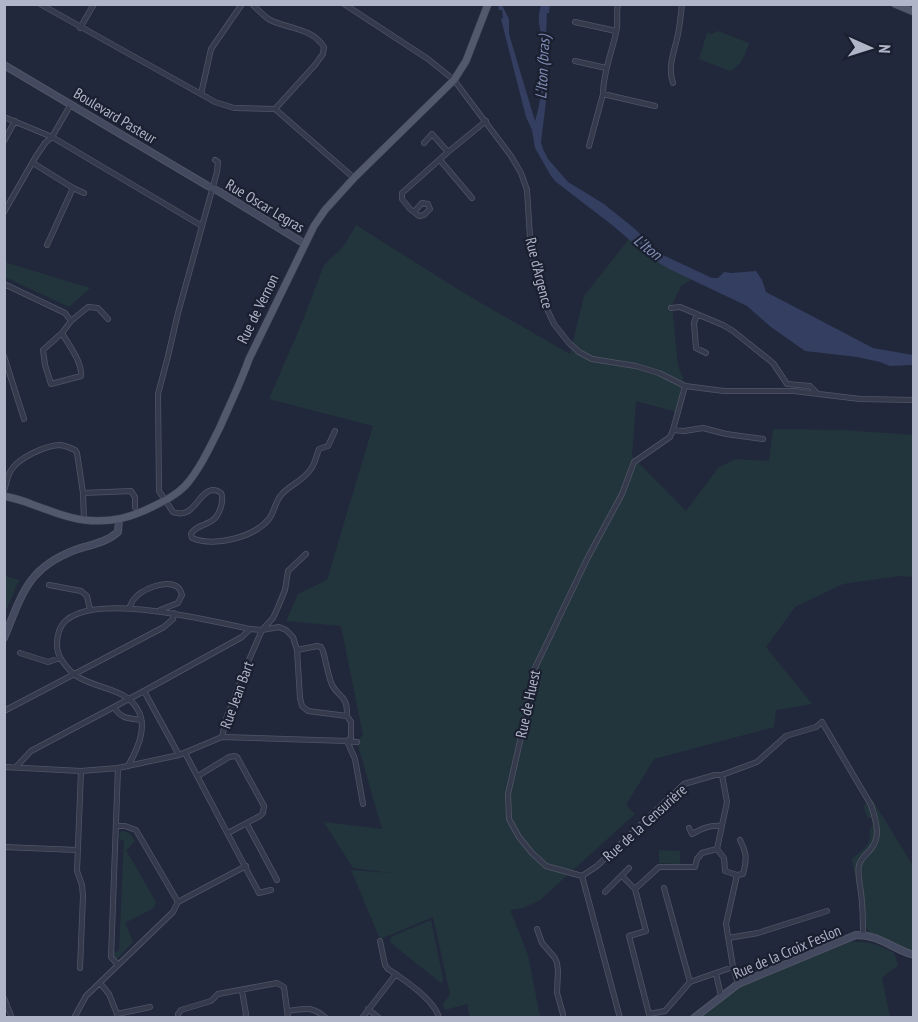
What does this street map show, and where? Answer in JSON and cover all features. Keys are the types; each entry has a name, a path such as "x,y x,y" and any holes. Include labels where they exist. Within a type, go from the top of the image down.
{"main road":[{"name":"Rue de Vernon","path":"4,496 30,503 64,517 105,521 135,515 166,501 186,485 203,461 242,380 249,359 314,226 354,178 454,80 466,61 488,4"},
{"path":"895,4 914,12"}],"street":[{"path":"40,4 224,106 275,109 354,178"},
{"path":"80,28 94,4"},
{"path":"201,94 211,49 242,4"},
{"path":"252,4 270,19 302,30 324,47 323,54 315,65 275,109"},
{"name":"Rue d'Argence","path":"344,4 428,59 454,80 511,156 521,173 527,190 531,253 546,308 569,343 586,356 636,366 658,373 684,386 724,391 794,391 860,399 914,400"},
{"path":"589,146 618,26 616,10 618,4"},
{"path":"673,83 670,75 672,56 678,36 682,4"},
{"path":"575,22 616,31"},
{"path":"575,61 606,68"},
{"name":"Boulevard Pasteur","path":"4,65 212,188"},
{"path":"603,94 656,106"},
{"path":"4,212 45,143 52,137 70,104"},
{"path":"4,117 52,137 202,226"},
{"path":"4,141 15,121"},
{"path":"414,212 402,199 402,193 486,121"},
{"path":"424,143 432,134 448,152"},
{"path":"215,160 218,162 212,188 158,394 159,491 173,512 184,514 208,492 217,490 222,495 217,515 208,524 194,529 190,534 192,538 212,542 239,537 271,517 279,497 310,471 319,449 328,446 335,431"},
{"path":"440,160 472,198"},
{"path":"33,163 84,193"},
{"path":"47,245 73,188"},
{"name":"Rue Oscar Legras","path":"212,188 305,244"},
{"path":"4,284 65,313 71,321"},
{"path":"62,333 78,360 81,376 51,384 43,350 88,307 98,308 108,319"},
{"path":"671,308 680,307 733,331 772,363 787,384 810,386 818,393"},
{"path":"697,314 694,323 696,348 706,352"},
{"path":"4,356 24,419"},
{"path":"684,386 673,430 703,428 763,439"},
{"name":"Rue de Huest","path":"582,876 546,866 532,853 508,819 508,794 534,670 587,559 618,503 634,462 662,444 670,437 673,430"},
{"path":"4,491 10,471 15,465 35,452 59,445 66,446 77,453 83,493 84,520"},
{"path":"83,493 131,491 135,497 135,507"},
{"path":"4,638 24,590 34,576 43,567 66,554 114,536 118,532 119,519"},
{"name":"Rue Jean Bart","path":"4,767 81,771 118,768 182,754 222,736 245,669 262,630 273,618 285,590 288,571 306,554"},
{"path":"49,585 81,591 87,596 90,610"},
{"path":"129,608 133,600 148,588 166,585 179,588 182,595 178,603 158,611"},
{"path":"128,766 139,743 141,720 137,708 121,694 75,675 60,658 57,650 63,622 81,612 129,608 174,613 262,630 279,627 293,637 297,650 302,706 308,711 347,716"},
{"path":"4,711 170,623 174,613"},
{"path":"16,767 31,751 242,637 250,628"},
{"path":"297,650 321,647 333,687 342,696 346,704 347,716 351,722 351,738 347,741"},
{"path":"20,653 48,662 60,658"},
{"path":"144,691 198,776 259,893 271,890"},
{"path":"114,707 122,716 141,720"},
{"name":"Rue de la Censurière","path":"582,876 597,866 684,784 722,775 757,762 786,736 816,728 822,722 871,806 876,822 877,837 860,863 858,874 863,912 863,935"},
{"path":"222,736 357,742"},
{"path":"347,741 355,759 363,804"},
{"path":"198,776 229,757 235,756 264,806 260,816 228,833"},
{"path":"118,768 111,957 118,965"},
{"path":"80,968 83,896 77,871 77,850 81,771"},
{"path":"717,849 727,802 722,775"},
{"path":"247,824 277,880"},
{"path":"689,828 692,834 712,825 722,826"},
{"path":"116,826 136,830 178,902"},
{"path":"717,849 724,858 725,871 736,875 743,874 747,859 746,851 740,840"},
{"path":"4,847 77,850"},
{"path":"635,889 659,867 695,867 702,853 717,849"},
{"path":"74,1017 86,996 172,912 178,902 246,866"},
{"path":"605,892 629,868"},
{"path":"736,875 726,924 738,984"},
{"path":"582,876 620,1017"},
{"path":"622,876 635,889 646,932 629,936 649,1016 665,1011 690,982 733,967"},
{"path":"664,888 690,982"},
{"path":"728,938 774,929 827,911"},
{"path":"537,929 542,943 557,963 557,993 565,1016"},
{"path":"863,935 881,940 903,952 914,955"},
{"name":"Rue de la Croix Feslon","path":"694,1017 738,984 847,938 863,935"},
{"path":"380,940 385,965 432,1003 439,1017"},
{"path":"362,1017 396,974"},
{"path":"716,974 721,996"},
{"path":"100,983 109,994 117,1016 150,1007"},
{"path":"178,1017 181,1010 211,1001 218,994 274,984 281,984 284,987 288,1017"},
{"path":"242,991 245,1017"},
{"path":"4,998 12,1017"},
{"path":"287,1011 310,1008 326,1017"},
{"path":"368,1009 379,1017"}],"shaded area":[{"path":"718,31 749,43 740,63 730,71 699,59 707,33 712,34"},
{"path":"356,225 467,295 570,354 584,296 629,239 691,280 681,286 672,305 678,366 683,378 677,412 636,401 632,456 686,511 719,467 736,459 769,461 773,429 843,430 913,435 913,577 899,576 843,584 795,607 766,647 812,704 776,710 774,727 654,759 626,805 635,814 540,900 523,908 510,910 528,955 540,1017 470,1017 467,1004 445,1010 443,1004 450,994 433,917 380,939 351,870 391,873 353,868 324,822 382,829 357,742 363,735 341,626 286,621 298,594 327,580 373,426 269,399 324,265 343,247"},
{"path":"4,262 90,288 69,307 5,277"},
{"path":"4,576 19,580 5,613"},
{"path":"872,799 913,866 913,953 870,933 865,926 852,859 866,847 870,839 872,818 868,818 863,806"},
{"path":"122,831 131,835 135,841 126,850 156,902 154,908 125,923 133,942 117,959 114,952 119,951 124,840 120,840 119,835"},
{"path":"659,850 680,851 680,864 659,863"},
{"path":"431,920 443,979 441,983 390,941 391,937"},
{"path":"851,942 873,944 894,953 898,965 882,978 890,1017 701,1018 749,982"}],"water":[{"name":"L'Iton","path":"498,5 502,5 509,19 509,34 535,121 544,59 539,12 541,5 550,5 549,13 547,13 546,35 549,46 541,142 548,159 568,182 604,204 665,256 712,278 718,278 724,272 756,271 766,292 873,348 913,355 913,365 890,366 857,357 805,351 771,327 747,306 651,258 556,182 535,148 501,19 503,18 502,10 499,10"}],"water label":[{"name":"L'Iton (bras)","path":"542,67"}]}
